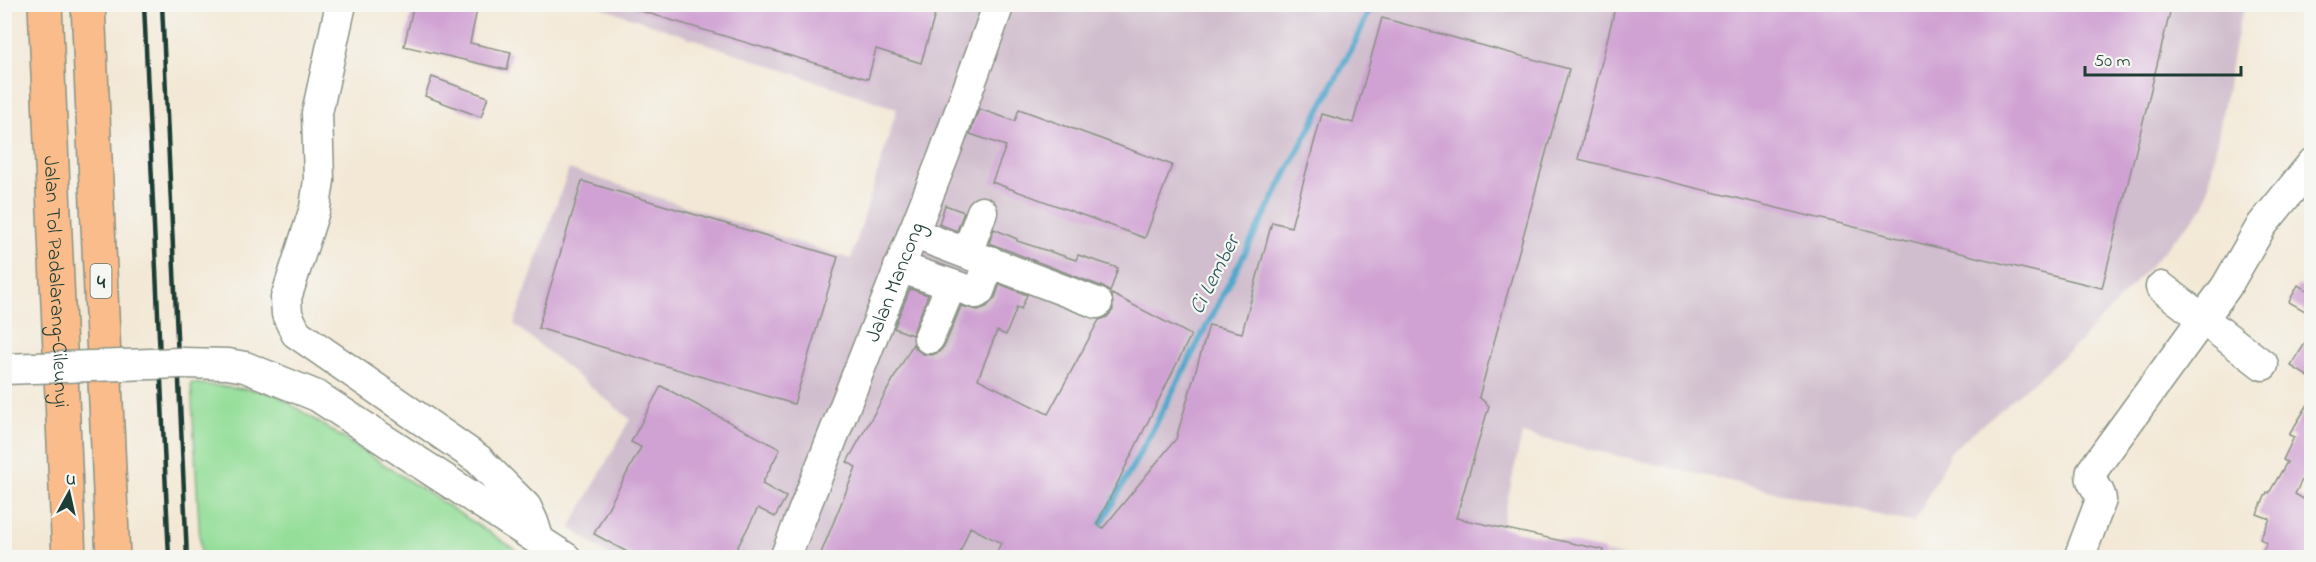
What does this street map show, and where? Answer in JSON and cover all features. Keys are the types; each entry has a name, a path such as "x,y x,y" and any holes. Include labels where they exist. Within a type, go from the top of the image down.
{"highway":[{"name":"Jalan Tol Padalarang–Cileunyi","path":"45,4 69,558"},
{"name":"Jalan Tol Padalarang–Cileunyi","path":"88,4 113,558"}],"street":[{"path":"341,4 317,113 319,180 315,208 287,293 287,314 296,333 478,459 526,507 538,538"},
{"name":"Jalan Mancong","path":"785,558 900,267 999,4"},
{"path":"2079,558 2102,498 2092,482 2091,472 2226,287 2262,225 2312,164"},
{"path":"900,267 978,292 982,212"},
{"path":"913,233 1097,303"},
{"path":"929,338 951,285"},
{"path":"2160,287 2263,365"},
{"path":"4,369 182,363 228,364 244,367 317,396 566,558"}],"shaded area":[{"path":"595,5 2247,5 2239,22 2205,206 2080,342 1951,451 1914,523 1522,434 1500,534 1629,557 611,557 570,528 630,419 514,324 569,169 851,259 897,109"}],"green space":[{"path":"191,383 272,392 527,557 201,557"}],"building":[{"path":"414,4 450,4 477,10 470,43 511,52 507,70 404,46"},
{"path":"634,4 938,4 921,63 876,49 868,79 634,9"},
{"path":"1616,4 2172,4 2102,288 1578,159"},
{"path":"1382,18 1569,69 1479,397 1489,406 1456,518 1604,550 1604,558 994,558 1001,543 970,527 958,558 819,558 856,467 847,462 913,344 923,354 932,355 939,352 945,345 961,306 978,310 986,307 995,298 1000,284 1027,295 1021,309 1017,307 1006,335 997,331 978,379 1048,414 1099,320 1107,317 1113,310 1112,294 1191,335 1097,524 1103,528 1176,439 1209,325 1242,333 1272,222 1291,227 1322,114 1353,123"},
{"path":"432,77 488,97 481,117 425,96"},
{"path":"979,109 1015,121 1019,109 1172,165 1145,238 992,182 1006,146 970,134"},
{"path":"582,181 838,257 794,404 538,328"},
{"path":"945,205 964,212 957,231 939,224"},
{"path":"994,229 1017,241 1076,260 1078,255 1118,268 1110,292 1103,287 989,243"},
{"path":"2298,285 2312,293 2312,315 2289,302"},
{"path":"910,289 928,295 912,335 894,328"},
{"path":"2312,332 2312,379 2291,366"},
{"path":"661,386 780,449 762,484 786,497 775,517 758,508 732,558 638,558 594,534 641,447 631,442"},
{"path":"2312,398 2312,460 2295,494 2312,504 2312,558 2259,558 2267,543 2260,539 2270,519 2257,514 2267,492 2269,493 2287,462 2283,460 2294,437 2289,435"}],"waterway":[{"name":"Ci Lember","path":"1096,533 1151,433 1357,38 1372,4"}],"railway":[{"path":"144,4 169,558"},
{"path":"162,4 187,558"}]}
